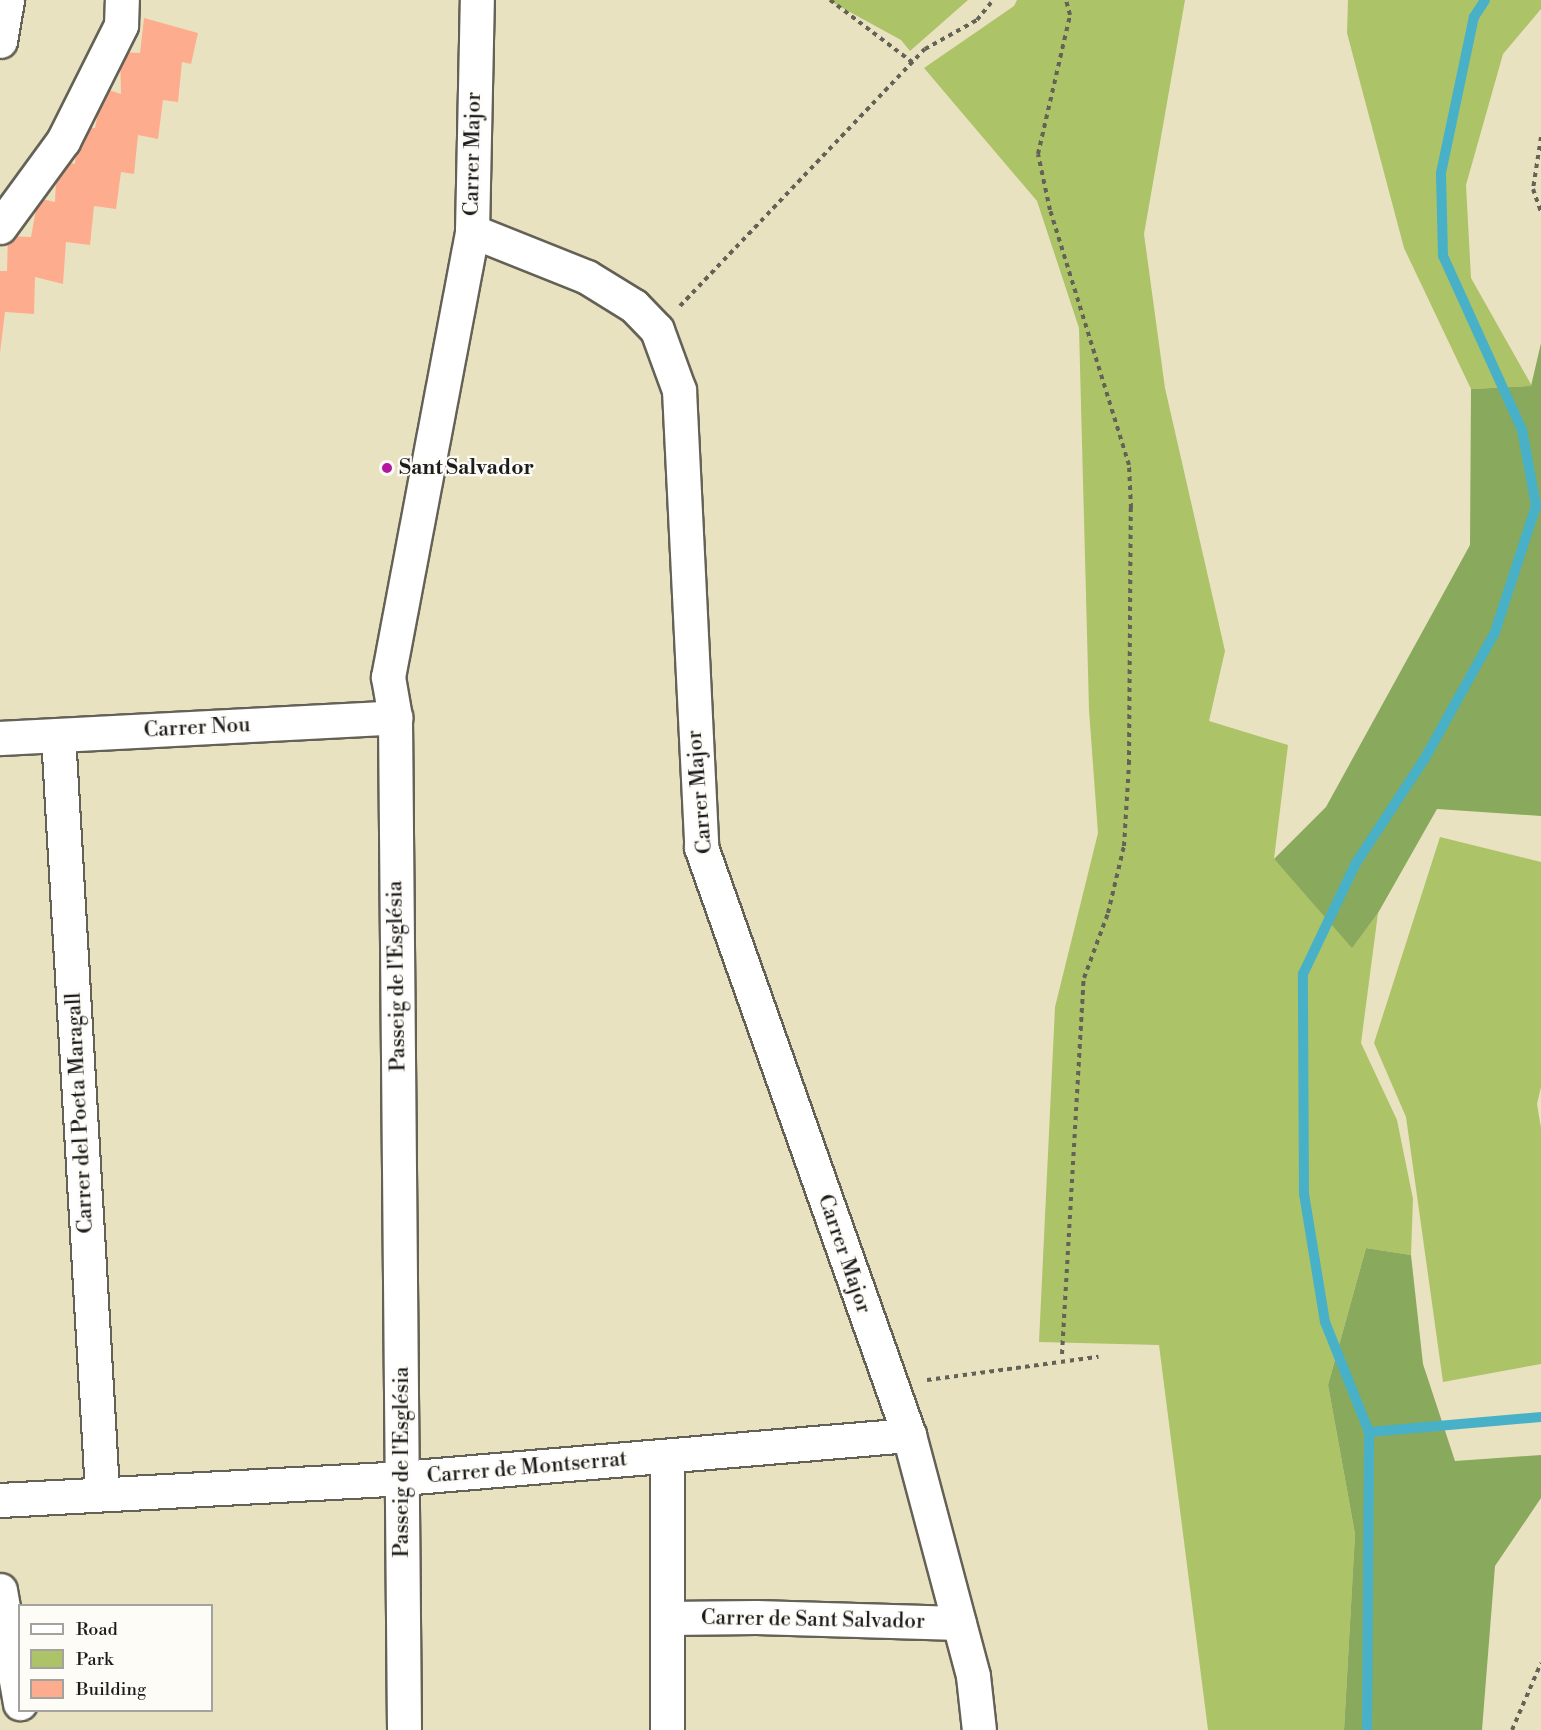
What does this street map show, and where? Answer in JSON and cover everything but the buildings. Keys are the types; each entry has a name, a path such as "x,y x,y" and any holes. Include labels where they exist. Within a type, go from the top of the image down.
{"street":[{"path":"0,41 7,0"},
{"path":"0,227 63,141 121,25 122,0"},
{"name":"Carrer Major","path":"477,0 472,231 587,277 634,306 657,330 679,390 701,847 909,1436 973,1676 979,1730"},
{"name":"Passeig de l'Església","path":"404,1730 395,717 388,677 472,231"},
{"name":"Carrer Nou","path":"0,738 395,717"},
{"name":"Carrer del Poeta Maragall","path":"58,735 102,1491"},
{"name":"Carrer de Montserrat","path":"0,1500 102,1491 402,1478 909,1436"},
{"path":"667,1456 667,1730"},
{"path":"0,1590 18,1692"},
{"name":"Carrer de Sant Salvador","path":"667,1618 959,1623"},
{"path":"21,1712 24,1730"}],"path":[{"path":"830,0 912,62"},
{"path":"657,330 925,49 977,20 993,0"},
{"path":"1062,1354 1084,978 1108,913 1124,846 1129,764 1131,508 1129,465 1050,210 1038,154 1070,15 1066,0"},
{"path":"1541,137 1533,189 1541,212"},
{"path":"891,1385 1098,1357"},
{"path":"1512,1730 1541,1663"}],"green space":[{"path":"828,0 968,0 910,51 901,40"},
{"path":"1017,0 1185,0 1144,234 1165,388 1225,651 1209,721 1288,745 1274,859 1352,947 1378,913 1361,1043 1397,1120 1413,1199 1411,1255 1366,1248 1328,1385 1355,1534 1344,1730 1208,1730 1159,1345 1039,1342 1055,1007 1098,833 1089,710 1079,328 1037,201 924,68 1014,6"},
{"path":"1348,0 1541,0 1541,9 1503,54 1466,185 1471,278 1532,386 1471,389 1404,248 1347,33"},
{"path":"1541,343 1541,816 1437,809 1378,913 1352,948 1274,859 1326,807 1470,545 1471,389 1531,386"},
{"path":"1440,837 1541,862 1541,1087 1537,1104 1541,1128 1541,1364 1443,1382 1406,1117 1374,1043"},
{"path":"1366,1248 1411,1255 1423,1364 1455,1461 1541,1455 1541,1498 1495,1566 1482,1730 1344,1730 1355,1534 1328,1385"}],"waterway":[{"path":"1367,1730 1369,1432 1325,1322 1304,1194 1303,974 1356,863 1425,758 1495,632 1536,506 1522,430 1443,256 1441,173 1474,17 1485,0"},
{"path":"1369,1432 1541,1417"}],"place":[{"name":"Sant Salvador","path":"387,468"}]}
